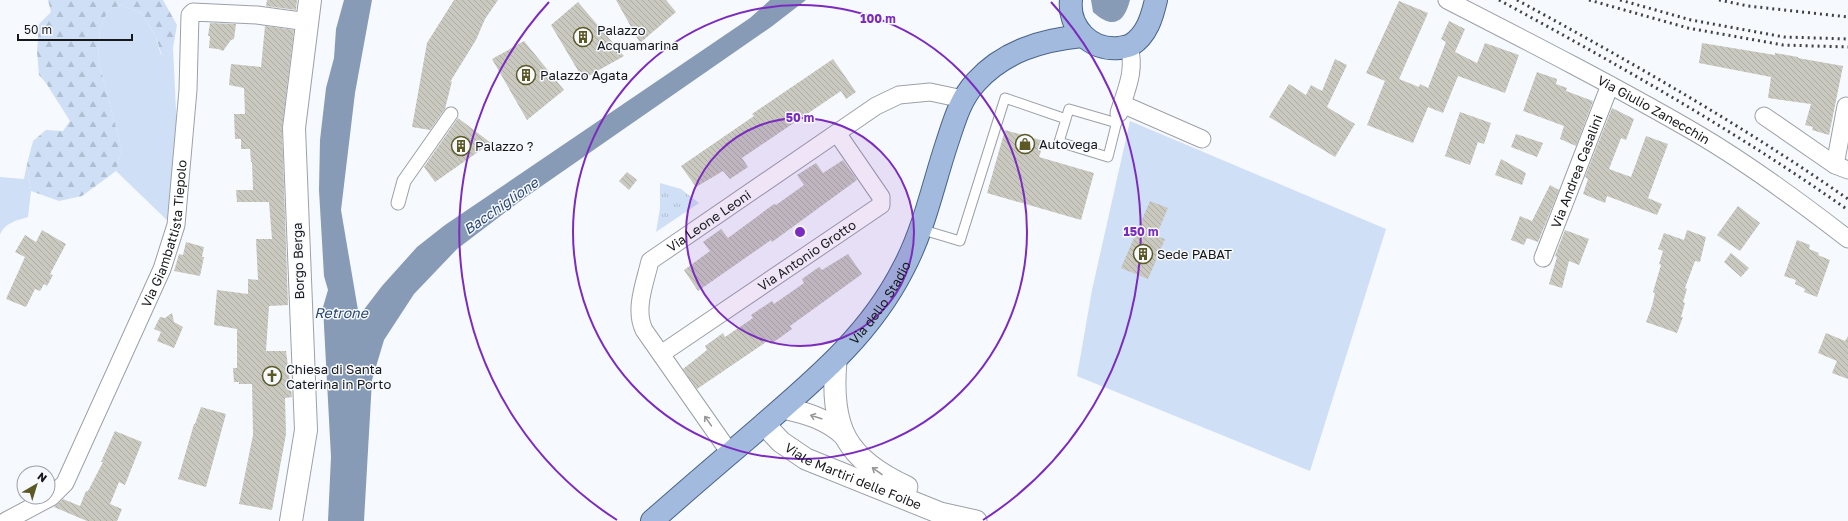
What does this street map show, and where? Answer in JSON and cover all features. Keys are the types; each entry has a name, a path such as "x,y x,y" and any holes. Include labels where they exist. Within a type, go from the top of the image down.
{"main road":[{"name":"Borgo Berga","path":"291,521 306,430 294,128 310,0"},
{"path":"1070,5 1074,22 1082,36 1107,47 1129,46 1138,39 1147,27 1156,0"},
{"name":"Via dello Stadio","path":"1038,43 1070,5"},
{"name":"Via dello Stadio","path":"652,521 836,361 865,328 904,269 920,229 942,157 963,99 974,84 998,62 1038,43 1082,36"}],"street":[{"name":"Via Giulio Zanecchin","path":"1447,0 1610,85 1697,134 1796,199 1848,239"},
{"name":"Via Giambattista Tiepolo","path":"6,521 51,497 65,483 121,363 171,246 176,225 186,114 190,15 193,12 257,15 308,22"},
{"path":"1129,46 1132,57 1132,71 1119,113 1202,139"},
{"name":"Via Andrea Casalini","path":"1543,258 1610,85"},
{"name":"Via Leone Leoni","path":"730,453 661,354 640,321 639,309 650,261 876,106 899,95 930,92 963,99"},
{"path":"1764,116 1842,167 1846,106"},
{"path":"398,203 404,180 451,114"},
{"name":"Via Antonio Grotto","path":"661,354 881,205 881,197 836,133"},
{"name":"Viale Martiri delle Foibe","path":"836,361 834,380 838,424 844,435 864,462 884,476 943,503 975,521"},
{"name":"Viale Martiri delle Foibe","path":"783,408 824,420 844,435"},
{"name":"Viale Martiri delle Foibe","path":"764,424 781,442 806,459 940,512 975,521"}],"lane":[{"path":"920,229 960,241 1005,98 1066,119"},
{"path":"1069,109 1119,113 1108,157 1059,142 1069,109"}],"green space":[{"path":"48,0 163,0 177,25 173,48 162,56 156,37 142,13 121,5 108,10 100,29 98,59 122,150 116,171 82,196 59,201 31,191 27,164 33,141 46,130 63,131 70,121 46,83 39,75 37,52 39,24 51,12"},
{"path":"121,5 142,13 156,37 161,55 173,48 177,131 171,224 116,171 122,150 98,59 100,29 108,10"},
{"path":"1130,121 1386,229 1310,471 1077,376 1092,290"},
{"path":"27,164 31,191 28,217 8,225 0,235 0,177 24,179"},
{"path":"660,183 681,189 699,203 656,232 660,208"}],"water":[{"name":"Bacchiglione","path":"344,0 372,0 355,93 341,210 359,316 382,286 417,247 445,225 750,18 770,0 806,0 771,27 523,199 457,249 414,294 384,340 372,380 364,521 328,521 331,457 323,307 328,290 324,276 319,190 320,140 326,88 334,58 336,29"},
{"path":"1091,0 1130,0 1121,19 1111,22 1106,21 1093,12"}],"building":[{"path":"267,0 297,0 296,10 266,6"},
{"path":"454,0 498,0 485,19 476,40 450,82 452,81 445,109 430,130 412,127 427,43"},
{"path":"616,0 666,0 676,12 640,43"},
{"path":"1399,1 1428,13 1399,79 1419,87 1420,84 1428,88 1446,42 1441,39 1449,21 1465,29 1455,52 1477,63 1485,43 1519,55 1505,93 1458,76 1443,113 1428,107 1413,143 1367,125 1385,81 1366,73"},
{"name":"Palazzo Acquamarina","path":"578,2 624,56 583,79 551,25"},
{"path":"210,23 236,24 234,39 231,40 223,51 209,48 210,36 208,36"},
{"path":"265,26 294,30 282,128 288,305 269,306 266,351 286,351 292,397 285,398 286,434 272,510 239,504 253,435 252,384 239,384 239,382 234,382 233,368 237,368 237,329 214,325 217,290 248,294 248,279 258,280 256,239 272,239 269,202 237,202 236,190 253,190 252,162 250,149 241,149 241,139 235,139 234,114 245,114 244,88 229,85 231,64 261,67"},
{"name":"Palazzo Agata","path":"524,41 564,90 527,120 492,59"},
{"path":"1702,43 1775,55 1775,53 1843,66 1829,135 1812,130 1813,127 1805,125 1811,104 1768,98 1771,77 1699,63"},
{"path":"833,59 856,92 846,99 841,91 742,158 748,167 730,179 723,171 696,187 681,166 754,116 752,114"},
{"path":"1335,59 1347,65 1327,107 1355,124 1335,157 1269,117 1289,84 1306,95 1311,85 1322,91"},
{"path":"1537,72 1557,79 1556,84 1567,88 1566,91 1593,101 1576,146 1560,139 1564,126 1523,111"},
{"path":"1612,108 1634,119 1626,140 1621,138 1609,169 1631,177 1646,136 1668,144 1648,198 1662,204 1657,215 1607,196 1605,203 1583,194 1588,179 1585,177"},
{"path":"1460,112 1491,123 1484,144 1478,142 1470,165 1445,156"},
{"name":"Palazzo ?","path":"458,118 491,143 435,182 424,167"},
{"path":"1005,130 1044,141 1039,157 1094,173 1081,220 987,193"},
{"path":"1516,134 1543,143 1537,157 1511,147"},
{"path":"1501,159 1526,173 1522,185 1495,175"},
{"path":"843,160 857,180 772,242 771,240 698,291 684,270 710,251 703,242 721,229 728,238 774,204 776,205 804,185 797,175 816,163 823,173"},
{"path":"627,172 637,180 629,190 619,181"},
{"path":"1550,185 1559,190 1538,242 1527,238 1524,245 1511,240 1520,216 1532,221"},
{"name":"Sede PABAT","path":"1150,201 1168,208 1156,236 1165,239 1148,279 1121,268"},
{"path":"1738,206 1760,223 1740,251 1717,235"},
{"path":"42,230 66,244 50,274 53,275 47,286 44,284 40,291 35,289 26,307 6,299 25,257 15,252 25,235 36,242"},
{"path":"1565,230 1589,239 1579,265 1569,261 1562,288 1549,284 1557,257 1555,256"},
{"path":"1687,230 1706,237 1700,262 1695,261 1685,288 1687,289 1683,302 1685,303 1681,317 1683,317 1677,333 1646,322 1652,306 1655,293 1653,292 1661,265 1659,264 1663,251 1658,249 1664,233 1684,240"},
{"path":"1797,240 1810,245 1809,249 1830,260 1817,297 1804,292 1805,289 1795,284 1796,280 1784,276"},
{"path":"186,242 204,247 202,257 204,257 200,276 174,271 179,254 183,255"},
{"path":"1731,253 1749,268 1741,277 1724,262"},
{"path":"848,254 862,274 790,326 792,329 771,344 769,340 697,389 683,369 707,350 705,346 723,333 725,337 753,318 751,315 772,301 774,304 804,283 802,279 819,267 822,270"},
{"path":"172,313 174,322 183,327 174,348 157,341 161,332 154,329 160,317 165,318"},
{"path":"1826,333 1845,341 1848,336 1848,379 1832,373 1837,361 1818,353"},
{"path":"201,407 226,414 206,487 178,479 194,424"},
{"path":"115,431 142,442 125,485 119,482 110,504 122,509 117,521 87,521 54,507 63,499 80,506 86,491 88,491 103,462 101,462"}],"railway":[{"path":"1499,0 1589,49 1677,100 1764,153 1848,210"},
{"path":"1517,0 1686,95 1768,145 1848,199"},
{"path":"1589,0 1688,28 1783,45 1848,47"},
{"path":"1620,0 1691,20 1784,37 1848,39"},
{"path":"1719,0 1748,6 1848,17"}],"place":[{"name":"Palazzo Acquamarina","path":"583,37"},
{"name":"Palazzo Agata","path":"526,75"},
{"name":"Autovega","path":"1025,144"},
{"name":"Palazzo ?","path":"461,146"},
{"name":"Sede PABAT","path":"1143,254"},
{"name":"Chiesa di Santa Caterina in Porto","path":"272,376"}],"water label":[{"name":"Retrone","path":"341,313"}]}
